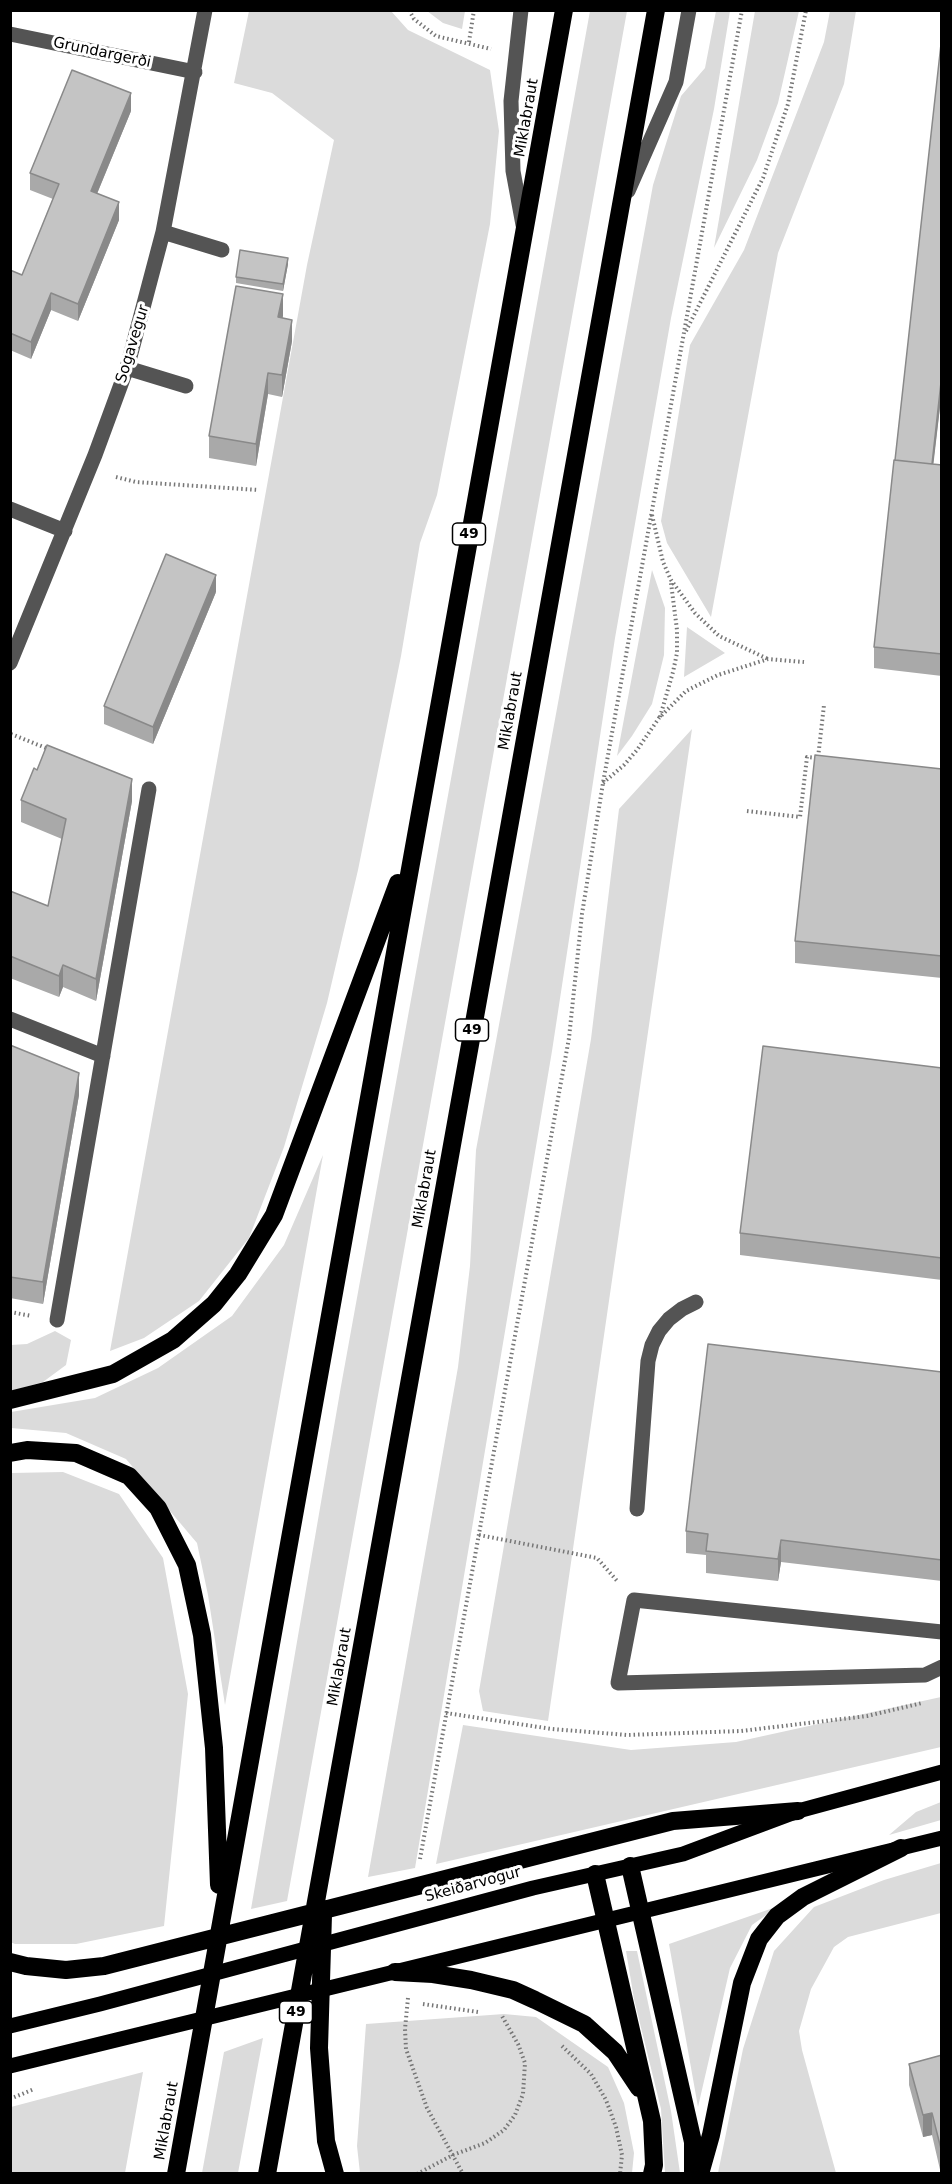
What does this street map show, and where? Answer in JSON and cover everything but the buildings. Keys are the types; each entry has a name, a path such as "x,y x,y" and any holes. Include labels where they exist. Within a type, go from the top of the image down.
{"highway":[{"name":"Miklabraut","path":"176,2174 564,10"},
{"name":"Miklabraut","path":"267,2174 656,10"},
{"path":"10,1400 113,1374 164,1346 214,1304 238,1274 274,1215 415,836"},
{"path":"10,1453 27,1450 76,1453 129,1476 158,1508 187,1565 202,1635 214,1748 220,1921"},
{"path":"10,1962 66,1970 104,1966 673,1821 798,1811"},
{"path":"700,2174 711,2135 742,1983 759,1939 777,1916 803,1897 901,1848"},
{"path":"326,1851 319,2048 326,2141 335,2174"},
{"path":"630,1866 693,2142 693,2174"},
{"path":"595,1874 652,2121 654,2165 652,2174"},
{"path":"395,1972 432,1974 513,1990 584,2024 615,2052 646,2100"}],"main road":[{"name":"Skeiðarvogur","path":"10,2026 533,1888 683,1854 798,1811 942,1772"},
{"path":"10,2066 942,1838"}],"street":[{"name":"Sogavegur","path":"10,663 65,531 127,368 163,232 205,10"},
{"name":"Miklabraut","path":"521,10 511,101 513,171 524,232"},
{"name":"Miklabraut","path":"620,211 676,82 689,10"},
{"name":"Grundargerði","path":"10,34 195,72"},
{"path":"163,232 222,250"},
{"path":"127,368 186,386"},
{"path":"10,508 65,531"},
{"path":"57,1320 149,789"},
{"path":"10,1019 103,1056"},
{"path":"637,1509 648,1360 652,1345 659,1331 669,1319 696,1302"},
{"path":"942,1632 634,1600 618,1683 925,1675 942,1667"}],"path":[{"path":"409,10 419,24 436,36 469,42 498,51"},
{"path":"469,42 474,10"},
{"path":"418,1868 569,1038 582,914 603,783 742,10"},
{"path":"684,334 763,178 788,104 806,10"},
{"path":"116,477 136,483 259,490"},
{"path":"651,512 656,540 671,580 678,630 674,672 659,718"},
{"path":"671,580 695,613 719,636 768,659 804,662"},
{"path":"603,783 631,758 659,718 686,691 718,675 768,659"},
{"path":"747,811 800,817 807,757 818,758 824,705"},
{"path":"11,734 60,754"},
{"path":"10,1312 39,1317"},
{"path":"479,1535 597,1558 634,1600"},
{"path":"446,1713 552,1729 627,1736 741,1731 867,1716 931,1701"},
{"path":"408,1995 406,2049 427,2108 463,2174"},
{"path":"423,2004 484,2013"},
{"path":"493,2015 512,2021"},
{"path":"417,2174 453,2155 485,2143 504,2130 515,2115 523,2094 525,2063 518,2044 502,2016"},
{"path":"553,2041 564,2046 591,2074 606,2100 616,2127 622,2155 620,2174"}],"shaded area":[{"path":"249,11 391,11 408,30 490,70 499,131 490,224 437,495 420,543 401,656 358,870 327,1003 284,1147 249,1238 199,1301 144,1338 110,1351 307,265 334,140 272,93 234,83"},
{"path":"427,11 465,11 462,29 443,23"},
{"path":"590,11 627,11 287,1901 251,1909 341,1386"},
{"path":"716,11 730,11 714,109 671,318 615,638 552,1051 415,1868 368,1877 458,1367 470,1266 476,1150 653,185 681,96 705,68"},
{"path":"755,11 799,11 778,103 757,160 714,248"},
{"path":"830,11 856,11 844,84 778,253 711,617 667,543 661,521 690,345 744,250 824,42"},
{"path":"652,570 665,608 664,655 652,704 617,756"},
{"path":"687,627 725,653 684,677"},
{"path":"692,729 548,1721 483,1711 479,1691 591,1039 619,809"},
{"path":"323,1155 225,1705 208,1595 197,1543 126,1459 66,1433 11,1428 11,1412 95,1398 158,1368 232,1316 284,1245"},
{"path":"55,1331 71,1340 66,1365 43,1382 11,1391 11,1345 27,1344"},
{"path":"63,1472 119,1494 163,1558 188,1694 164,1926 76,1944 15,1944 10,1942 11,1473"},
{"path":"941,1697 941,1747 436,1864 463,1725 631,1750 736,1742"},
{"path":"941,1802 941,1820 889,1835 916,1812"},
{"path":"941,1863 941,1913 848,1937 834,1947 811,1989 799,2031 802,2050 836,2173 718,2173 743,2049 774,1951 814,1907 884,1880"},
{"path":"779,1906 752,1925 730,1968 698,2107 669,1944"},
{"path":"626,1951 637,1951 671,2111 680,2173 665,2173 661,2109 634,1999"},
{"path":"504,2014 536,2017 608,2067 624,2103 634,2153 632,2173 360,2173 357,2146 366,2024"},
{"path":"263,2038 238,2173 202,2173 224,2052"},
{"path":"143,2072 125,2173 11,2173 11,2107"}]}
